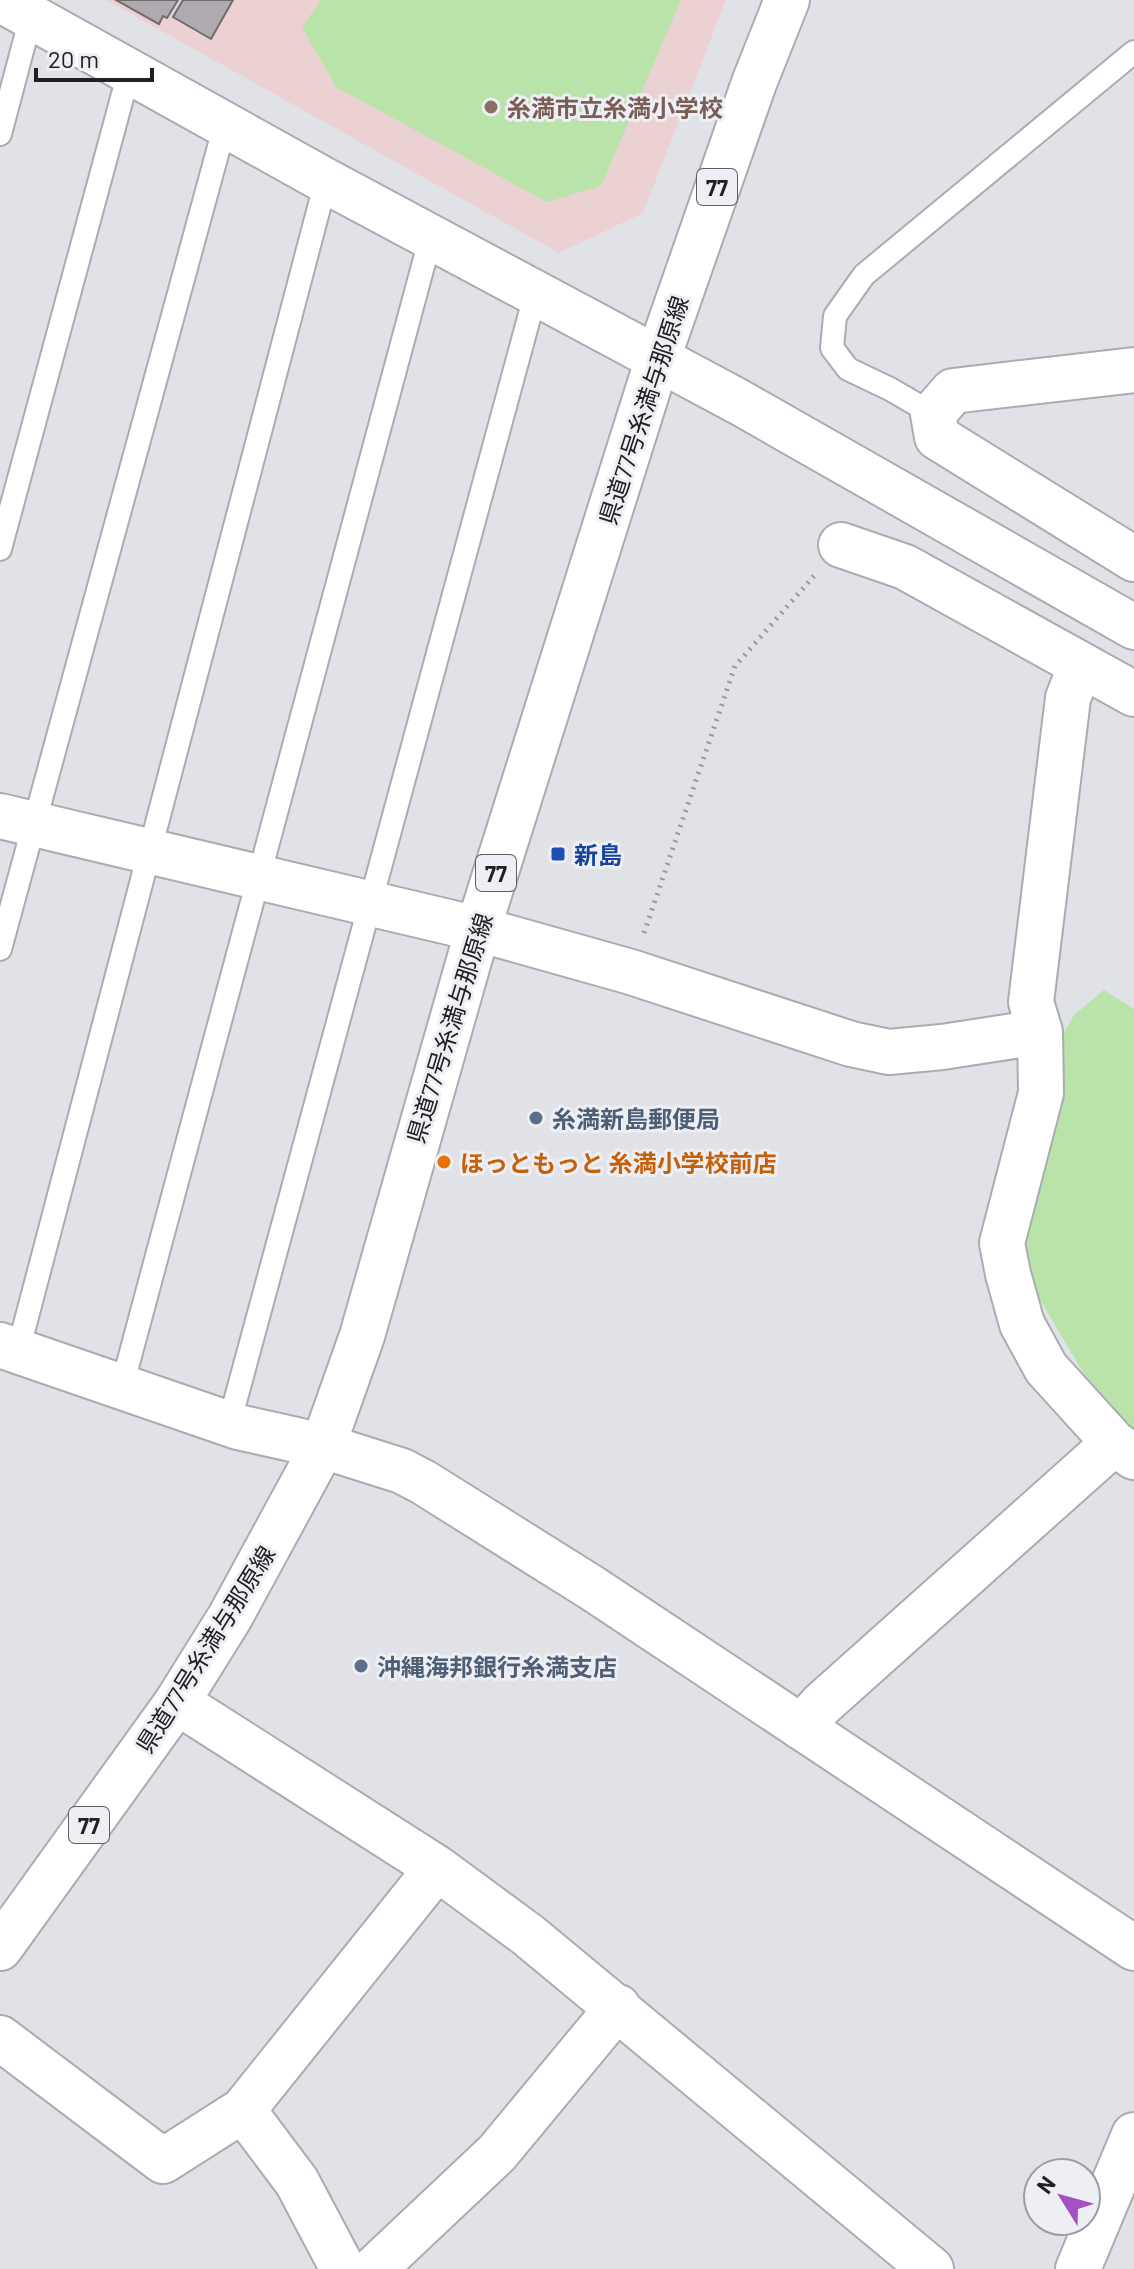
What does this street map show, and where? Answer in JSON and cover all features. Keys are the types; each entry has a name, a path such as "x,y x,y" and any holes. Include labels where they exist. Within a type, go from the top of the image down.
{"street":[{"name":"県道77号糸満与那原線","path":"0,1948 177,1702 230,1617 323,1446 362,1336 478,929 658,358 754,83 787,0"},
{"path":"16,8 326,181 658,358 1134,627"},
{"path":"1134,370 953,391 933,414 937,437 1134,559"},
{"path":"841,545 905,567 1134,694"},
{"path":"801,1727 822,1704 1124,1450 1046,1368 1022,1324 1002,1243 1041,1093 1040,1032 1031,1002 1068,698 1081,665"},
{"path":"17,820 478,929 742,1006 825,1036 889,1052 1040,1032"},
{"path":"9,1348 229,1424 323,1446 402,1471 423,1482 592,1588 1134,1948"},
{"path":"177,1702 437,1868 528,1935 931,2269"},
{"path":"0,2038 163,2161 243,2110 437,1868"},
{"path":"374,2269 497,2153 618,2007"},
{"path":"243,2110 297,2182 343,2269"},
{"path":"1078,2269 1134,2135"}],"lane":[{"path":"0,134 16,8"},
{"path":"933,414 848,369 832,348 835,316 864,275 1134,52"},
{"path":"0,549 129,72"},
{"path":"0,949 17,820 225,125"},
{"path":"9,1348 150,851 326,181"},
{"path":"122,1386 431,236"},
{"path":"229,1424 536,292"}],"path":[{"path":"631,972 735,666 841,545"}],"shaded area":[{"name":"糸満市立糸満小学校","path":"106,0 726,0 643,213 559,253"}],"green space":[{"path":"321,0 681,0 601,186 547,202 336,87 302,27"},
{"path":"1104,990 1134,1009 1134,1428 1130,1432 1083,1372 1036,1293 1018,1217 1058,1043 1074,1015"}],"building":[{"path":"116,0 178,0 167,18 163,16 159,24"},
{"path":"183,0 233,0 211,39 173,17"}],"place":[{"name":"糸満市立糸満小学校","path":"491,107"},
{"name":"新島","path":"558,854"},
{"name":"糸満新島郵便局","path":"536,1118"},
{"name":"ほっともっと 糸満小学校前店","path":"444,1162"},
{"name":"沖縄海邦銀行糸満支店","path":"361,1666"}]}
